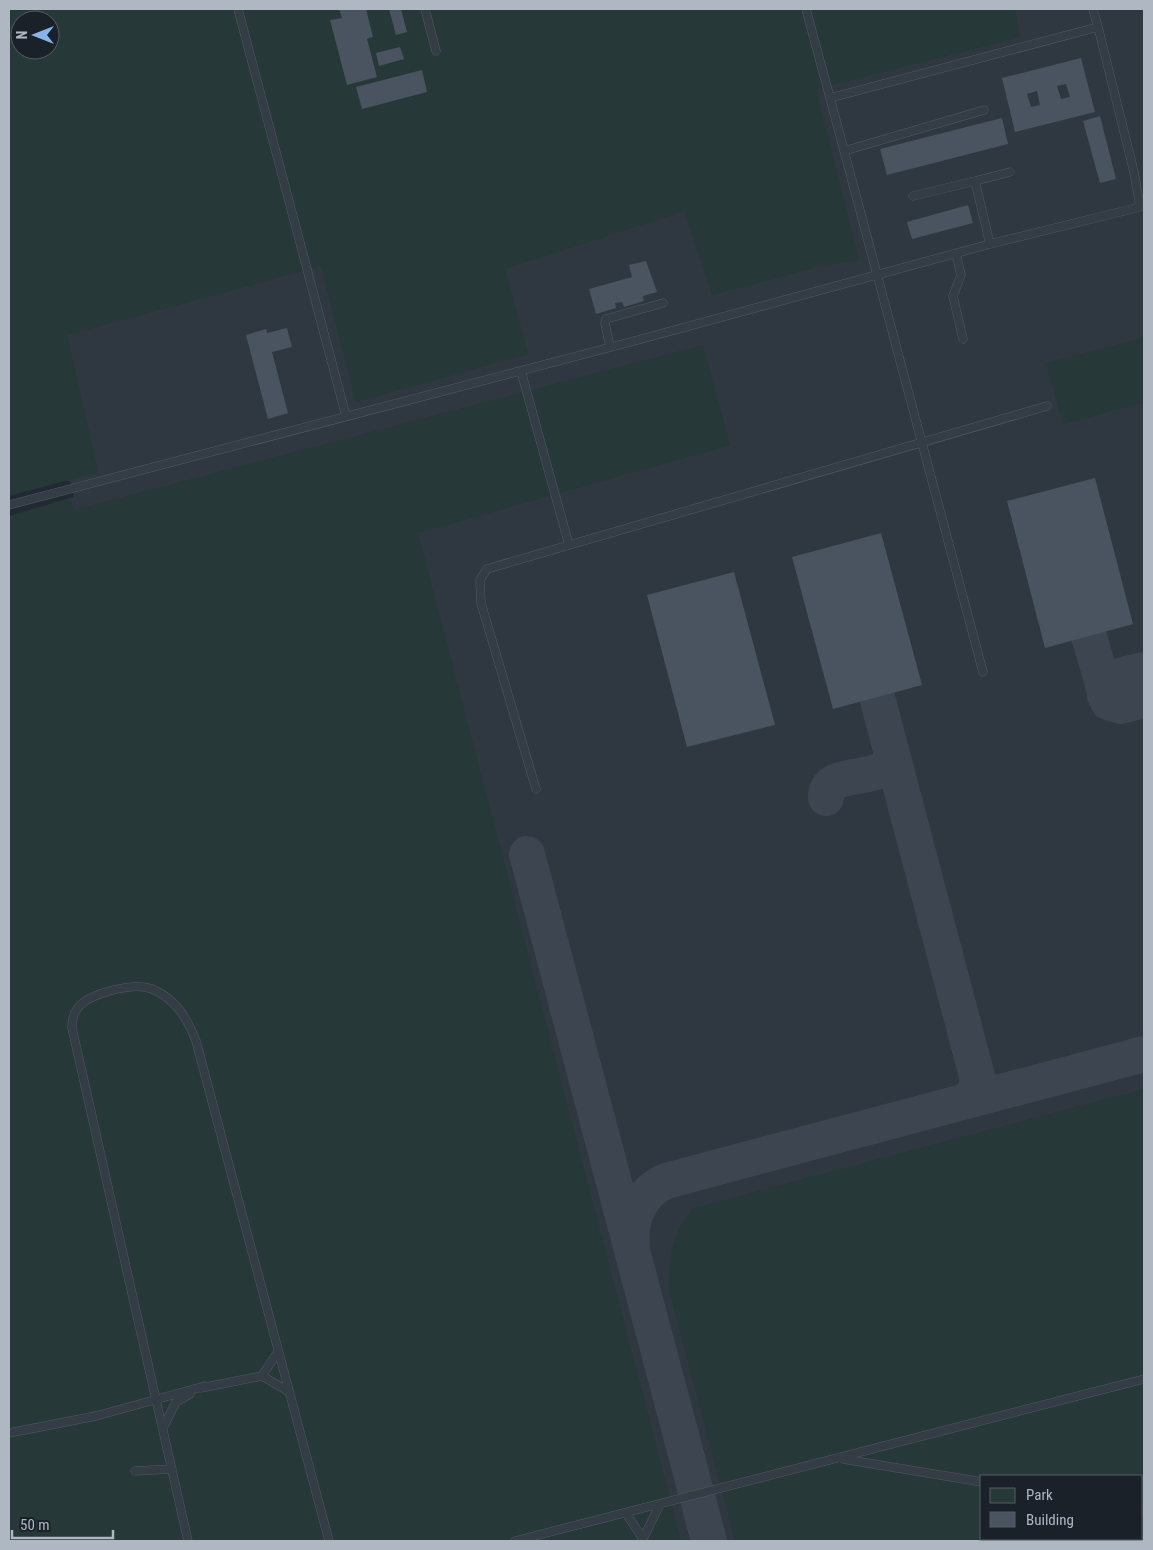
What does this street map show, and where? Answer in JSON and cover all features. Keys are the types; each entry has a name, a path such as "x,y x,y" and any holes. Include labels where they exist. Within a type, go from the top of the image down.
{"lane":[{"path":"238,9 346,416"},
{"path":"425,9 436,51"},
{"path":"806,9 983,672"},
{"path":"9,505 521,371 990,244 1142,206 1093,9"},
{"path":"830,98 1098,27"},
{"path":"844,151 984,110"},
{"path":"913,196 1010,172"},
{"path":"975,181 990,244"},
{"path":"956,254 961,275 953,296 963,339"},
{"path":"610,347 605,323 606,319 663,304"},
{"path":"521,371 569,545"},
{"path":"536,790 481,603 480,580 487,569 1047,406"},
{"path":"188,1541 164,1428 156,1400 72,1028 77,1008 100,994 128,988 152,989 178,1007 190,1024 253,1250 278,1353 329,1541"},
{"path":"262,1376 278,1353"},
{"path":"9,1433 96,1416 205,1386 262,1376 288,1390"},
{"path":"515,1541 1144,1379"},
{"path":"164,1428 176,1402 205,1386"},
{"path":"840,1458 980,1482"},
{"path":"135,1471 172,1469"},
{"path":"643,1540 660,1504"},
{"path":"626,1513 643,1540"}],"shaded area":[{"path":"9,9 1144,9 1144,1541 9,1541 81,540 70,498 74,497 70,481 66,481 15,60 60,60 60,10 10,10 10,17"}],"green space":[{"path":"9,9 1015,9 1020,37 816,89 859,260 821,266 712,295 684,211 505,269 528,354 356,402 321,266 67,335 98,472 9,496"},
{"path":"1144,338 1144,402 1063,424 1046,363"},
{"path":"703,345 730,445 418,533 681,1541 9,1541 9,516 70,498 74,510"},
{"path":"1144,1089 1144,1541 735,1541 669,1289 673,1246 680,1227 694,1208"}],"building":[{"path":"339,9 366,9 373,37 367,39 377,77 347,85 330,20 342,18"},
{"path":"389,9 401,9 407,32 396,35"},
{"path":"400,47 404,59 379,66 376,53"},
{"path":"1081,58 1095,112 1015,132 1002,78","holes":["1066,84 1070,97 1061,99 1057,86","1037,91 1040,105 1031,107 1027,94"]},
{"path":"422,70 427,92 362,109 356,87"},
{"path":"1100,116 1116,179 1100,183 1083,121"},
{"path":"1002,118 1008,144 887,175 880,149"},
{"path":"968,205 973,223 912,239 907,222"},
{"path":"646,261 657,292 643,296 644,301 624,307 622,302 615,303 616,308 596,314 589,289 632,277 629,265"},
{"path":"287,328 292,347 272,352 288,413 268,419 246,335 266,329 267,333"},
{"path":"1095,478 1133,624 1045,648 1007,501"},
{"path":"881,533 922,685 833,709 792,557"},
{"path":"734,572 775,725 687,747 647,595"}],"taxiway":[{"path":"1089,636 1108,702 1120,706 1144,700"},
{"path":"1105,696 1105,689 1113,680 1125,674 1144,670"},
{"path":"877,697 978,1080 974,1095 963,1102"},
{"path":"826,798 829,788 836,782 882,770 889,764 891,753"},
{"path":"527,854 709,1541"},
{"path":"632,1245 633,1225 638,1207 650,1192 666,1181 1144,1054"}]}
